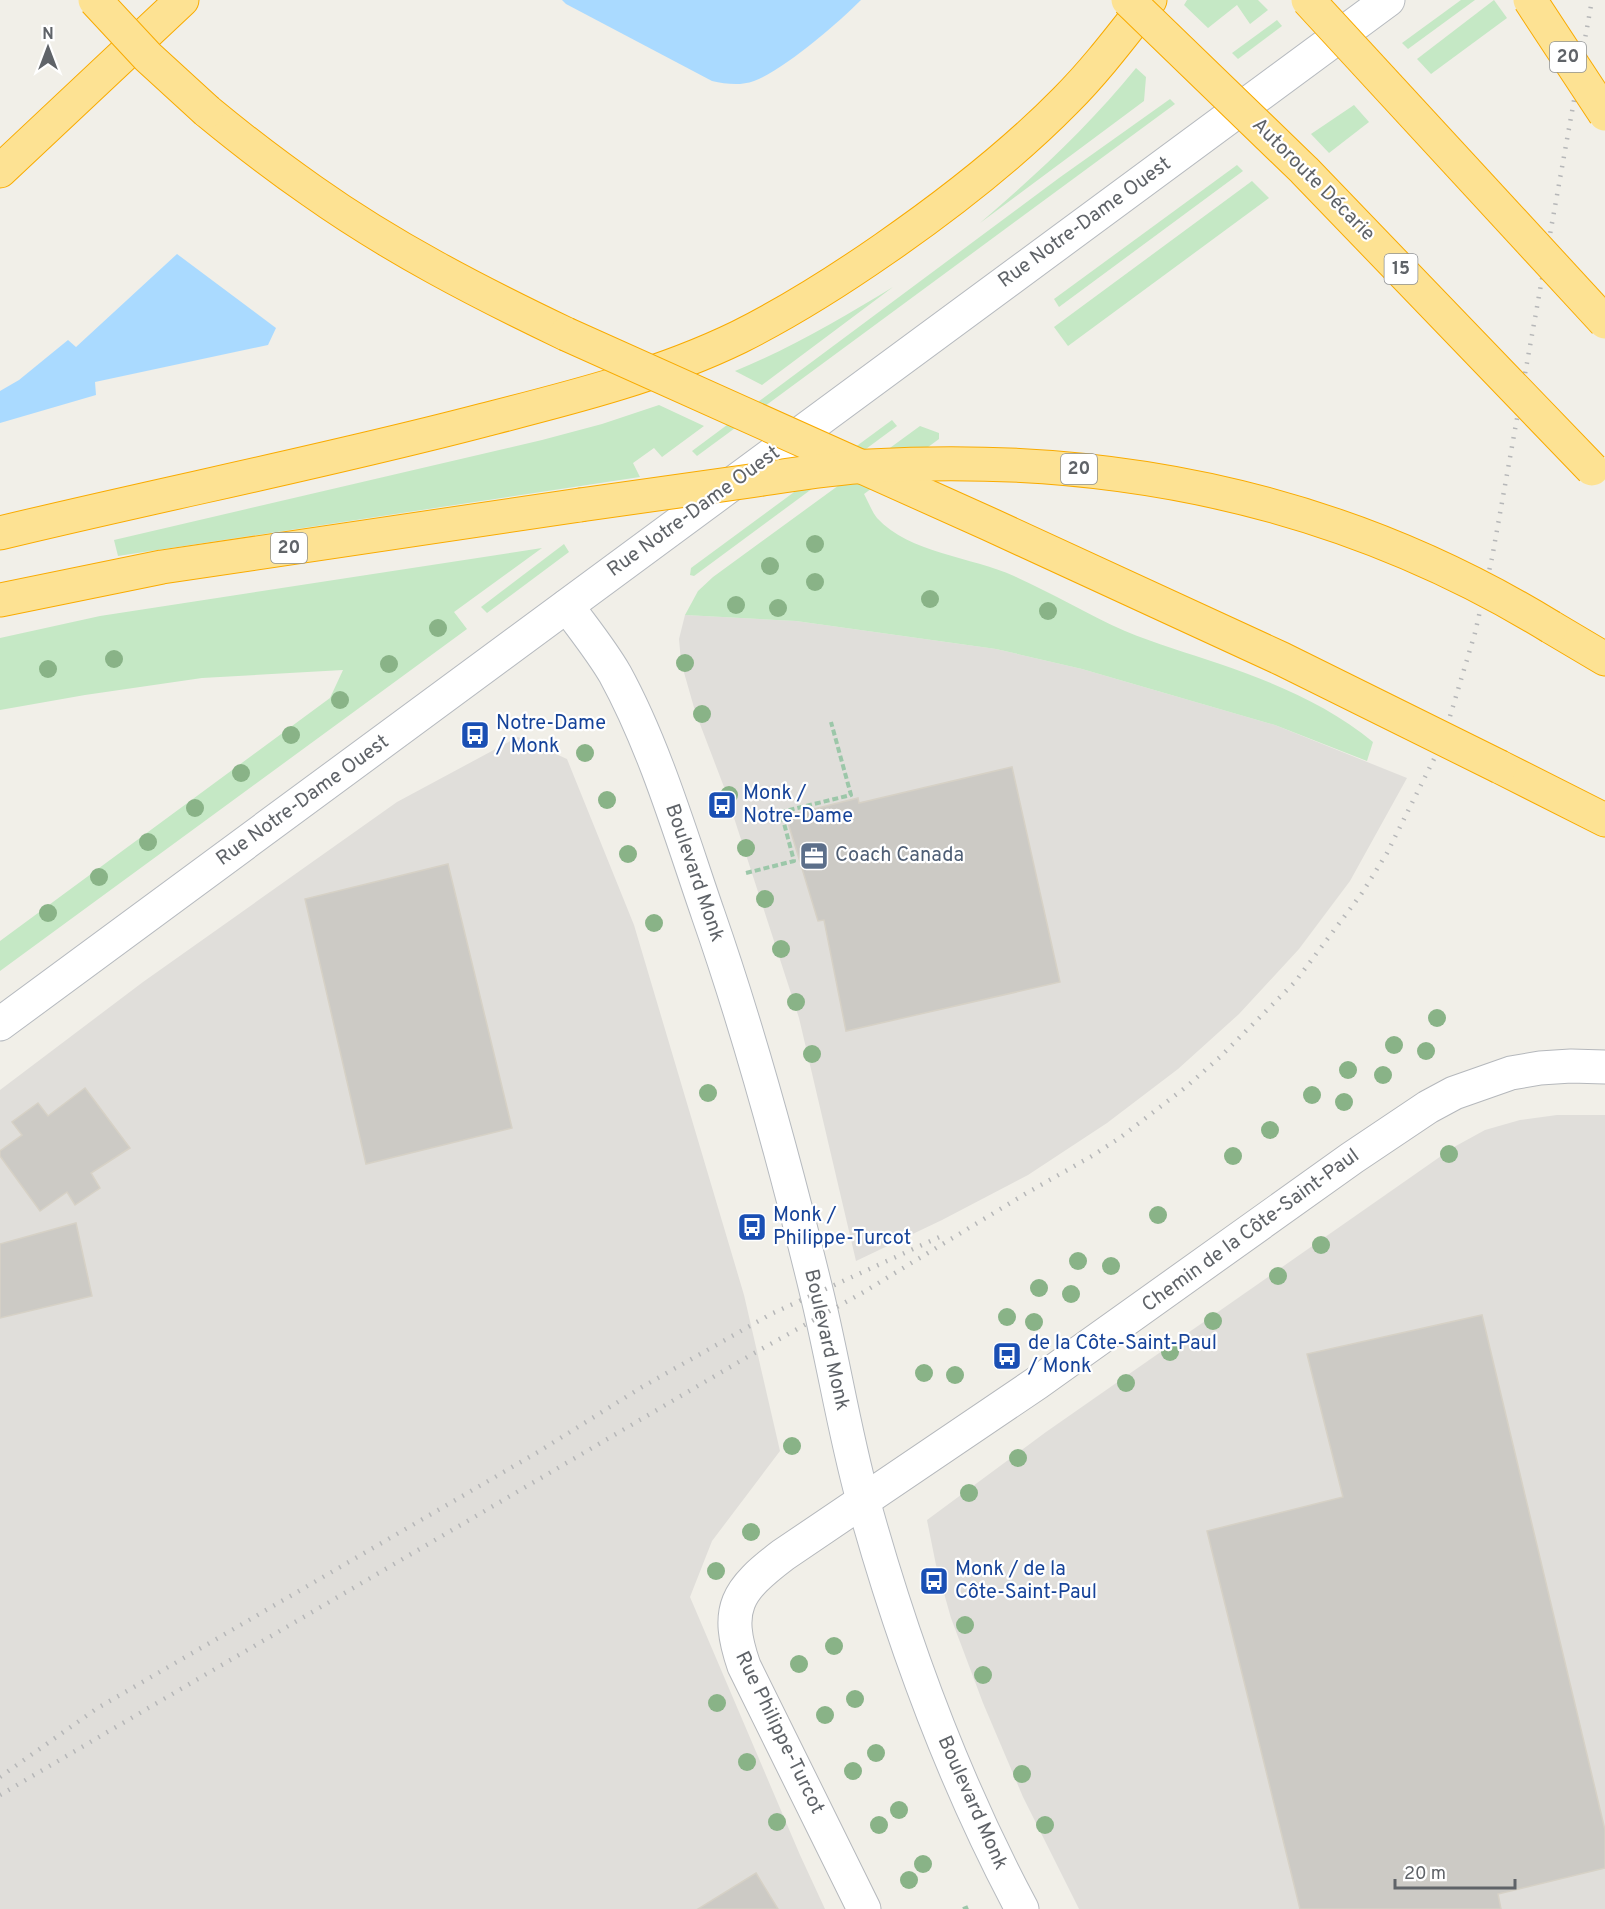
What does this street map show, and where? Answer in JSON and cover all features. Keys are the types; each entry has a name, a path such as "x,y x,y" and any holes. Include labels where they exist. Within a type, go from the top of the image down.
{"highway":[{"path":"95,0 148,57 207,111 297,180 364,225 496,301 1260,649 1605,820"},
{"path":"0,171 182,0"},
{"name":"Autoroute Décarie","path":"1128,0 1304,170 1598,476"},
{"path":"0,533 361,450 553,402 679,362 738,337 852,271 968,189 1019,146 1068,98 1109,52 1150,0"},
{"path":"1308,0 1605,322"},
{"name":"20","path":"1530,0 1605,114"},
{"name":"20","path":"0,600 162,567 776,477 868,466 991,465 1066,468 1185,484 1245,497 1325,520 1463,577 1605,658"}],"street":[{"name":"Rue Notre-Dame Ouest","path":"0,1024 1388,0"},
{"name":"Boulevard Monk","path":"567,606 608,663 633,711 658,771 732,985 789,1181 864,1502 898,1613 941,1735 986,1841 1022,1909"},
{"name":"Chemin de la Côte-Saint-Paul","path":"864,1502 1037,1383 1352,1158 1428,1107 1454,1093 1511,1073 1561,1067 1605,1067"},
{"name":"Rue Philippe-Turcot","path":"864,1502 806,1539 761,1572 746,1587 737,1603 733,1622 736,1644 744,1666 864,1909"}],"path":[{"path":"794,861 781,812 851,795 831,722"},
{"path":"746,873 800,860"},
{"path":"963,1909 968,1906"}],"shaded area":[{"path":"685,615 796,621 996,649 1082,669 1275,725 1407,778 1350,881 1299,949 1239,1014 1178,1069 1107,1123 1028,1175 856,1261 799,1018 724,787 695,711 681,662 679,639"},
{"path":"518,737 567,759 634,925 744,1295 780,1451 712,1541 690,1597 825,1909 0,1909 0,1090 143,982 397,802"},
{"path":"1557,1115 1605,1115 1605,1909 1079,1909 1023,1797 983,1703 951,1618 936,1565 927,1520 1046,1432 1454,1147 1485,1130 1520,1120"}],"green space":[{"path":"1187,0 1258,0 1268,10 1250,24 1237,5 1208,28 1184,5"},
{"path":"1461,0 1475,0 1408,49 1402,43"},
{"path":"1494,0 1507,18 1431,74 1417,59"},
{"path":"1277,20 1282,26 1238,59 1232,53"},
{"path":"1136,68 1146,77 1144,101 980,223 1061,149 1100,110"},
{"path":"1170,99 1175,104 697,456 692,451 1059,178"},
{"path":"1354,105 1369,122 1329,153 1311,134"},
{"path":"1237,165 1243,171 1059,307 1054,299"},
{"path":"1252,181 1269,198 1068,346 1054,327"},
{"path":"893,287 762,385 735,371 796,342"},
{"path":"659,405 704,426 662,457 654,448 633,463 640,477 118,556 114,540 542,440 602,424"},
{"path":"892,420 897,426 694,576 690,575 691,568"},
{"path":"920,426 939,433 939,439 864,494 875,516 890,530 923,547 1014,576 1125,631 1240,671 1300,696 1338,717 1373,742 1367,761 1275,725 1082,669 996,649 796,621 685,615 698,591 713,577"},
{"path":"564,544 569,552 487,613 481,607"},
{"path":"542,548 454,612 467,629 0,971 0,941 330,698 343,670 202,678 0,710 0,638 100,616"}],"water":[{"path":"562,0 861,0 825,33 780,67 754,81 733,84 712,81"},
{"path":"177,254 276,328 268,345 95,382 96,395 0,423 0,391 19,380 68,340 76,347"}],"building":[{"path":"1012,767 1060,982 846,1031 824,920 818,921 786,816 858,798 859,803"},
{"path":"448,864 512,1128 366,1164 305,899"},
{"path":"85,1088 130,1148 91,1173 100,1188 75,1205 67,1192 40,1211 0,1156 0,1151 22,1135 12,1122 38,1103 48,1116"},
{"path":"76,1223 92,1296 0,1318 0,1244"},
{"path":"1482,1315 1605,1830 1605,1868 1498,1894 1501,1909 1300,1909 1207,1531 1343,1497 1307,1354"},
{"path":"756,1873 778,1909 698,1909"}],"railway":[{"path":"0,1795 749,1356 862,1293 1092,1156 1121,1137 1186,1087 1220,1057 1295,982 1362,893 1387,853 1442,743 1475,633 1492,558 1592,0"},
{"path":"0,1777 96,1709 538,1452 642,1387 771,1314 946,1234"}],"place":[{"name":"Notre-Dame / Monk","path":"475,735"},
{"name":"Monk / Notre-Dame","path":"722,805"},
{"name":"Coach Canada","path":"814,856"},
{"name":"Monk / Philippe-Turcot","path":"752,1227"},
{"name":"de la Côte-Saint-Paul / Monk","path":"1007,1356"},
{"name":"Monk / de la Côte-Saint-Paul","path":"934,1581"}]}
